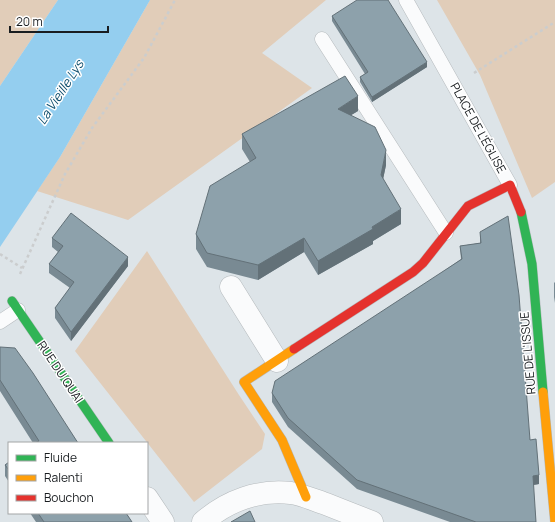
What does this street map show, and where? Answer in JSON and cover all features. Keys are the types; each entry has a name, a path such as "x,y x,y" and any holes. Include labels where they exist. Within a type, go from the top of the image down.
{"street":[{"name":"PLACE DE L'ÉGLISE","path":"306,497 282,440 244,382 413,272 423,263 468,206 510,186"},
{"name":"RUE DE L'ISSUE","path":"510,186 522,216 532,264 555,522"},
{"path":"231,287 276,361"},
{"name":"RUE DU QUAI","path":"15,306 108,442"},
{"path":"203,522 219,511 248,496 277,492 291,493 306,497 372,522"},
{"path":"148,500 163,522"}],"lane":[{"name":"PLACE DE L'ÉGLISE","path":"406,0 510,186"},
{"path":"322,39 446,233"},
{"path":"0,322 15,306"}],"path":[{"path":"0,254 22,268 65,174 92,128 144,58 175,0"},
{"path":"454,86 555,22"}],"shaded area":[{"path":"0,0 58,0 0,86"},
{"path":"150,0 326,0 262,53 312,88 128,220 37,191 60,157"},
{"path":"437,0 555,0 555,182 532,198 480,75"},
{"path":"147,251 265,434 262,449 194,502 75,351"}],"water":[{"name":"La Vieille Lys","path":"58,0 150,0 60,157 0,247 0,86"}],"building":[{"path":"357,0 388,0 427,62 372,97 360,77 368,72 332,16"},
{"path":"345,76 358,96 338,109 375,127 386,150 381,175 401,209 372,227 373,229 318,261 304,238 258,265 207,253 196,234 210,186 256,158 242,134"},
{"path":"71,213 128,257 71,332 55,308 74,282 49,264 63,246 52,238"},
{"path":"508,216 519,295 530,440 536,439 539,475 533,476 536,522 476,522 357,480 288,418 272,393 275,381 462,259 460,246 481,243 480,232"},
{"path":"0,347 15,348 77,442 37,442 39,441 0,380"},
{"path":"250,511 255,522 231,522"},
{"path":"39,514 127,514 132,522 44,522"}],"traffic: fast":[{"path":"521,212 532,264 543,392"},
{"path":"12,301 108,442"}],"traffic: slow":[{"path":"294,349 244,382 282,440 306,497"},
{"path":"543,392 555,522"}],"traffic: jam":[{"path":"294,349 413,272 423,263 468,206 510,185 521,212"}]}
